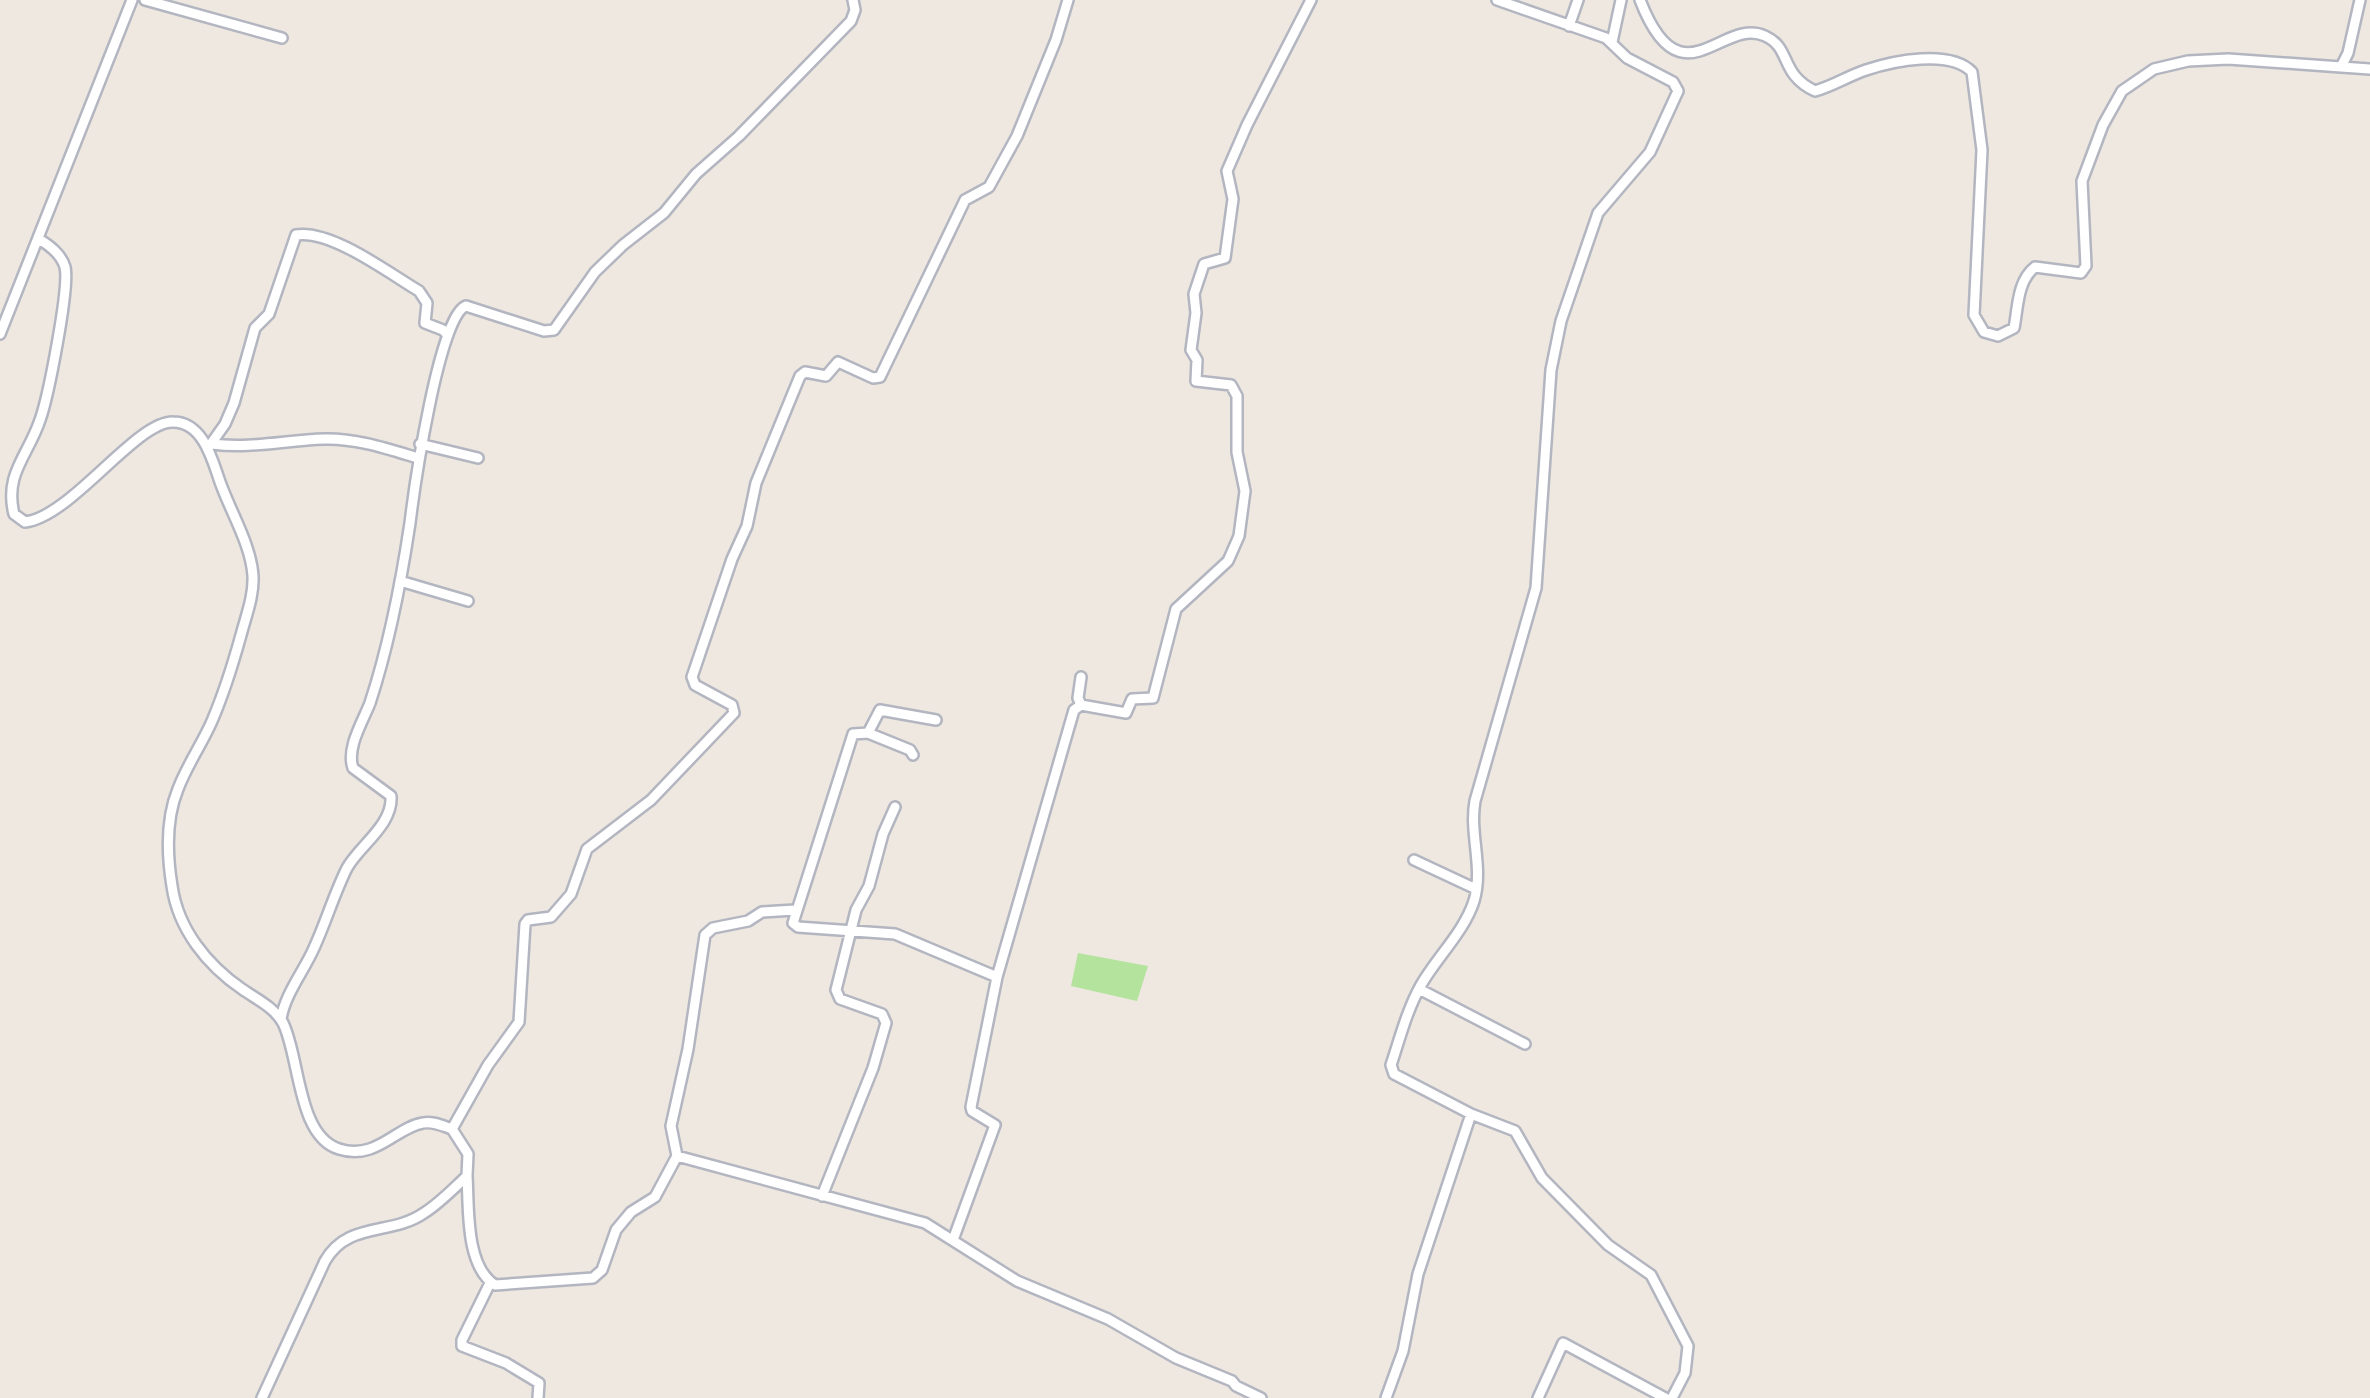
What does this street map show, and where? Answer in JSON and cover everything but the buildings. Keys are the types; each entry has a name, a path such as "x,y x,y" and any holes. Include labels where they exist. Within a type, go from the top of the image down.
{"street":[{"path":"0,334 132,0"},
{"path":"145,0 282,38"},
{"path":"795,910 762,912 748,921 714,928 705,934 690,1036 671,1126 676,1156 655,1197 630,1212 616,1230 602,1270 592,1278 505,1286 490,1283 476,1261 468,1154 452,1128 424,1123 359,1152 327,1144 312,1126 281,1019 283,1007 313,952 348,868 372,839 392,805 391,796 358,772 350,761 373,692 400,581 420,444 457,310 462,306 554,330 595,272 664,214 696,174 739,136 851,21 856,10 853,0"},
{"path":"452,1128 488,1064 518,1022 525,924 528,920 551,917 571,894 587,850 651,800 734,713 732,705 695,684 692,677 747,526 756,483 800,376 805,372 826,376 838,362 872,378 880,377 965,200 989,187 1022,125 1068,0"},
{"path":"952,1240 995,1125 971,1107 997,977 1074,710 1081,705 1126,714 1132,699 1153,698 1176,609 1228,561 1236,546 1245,491 1237,452 1237,396 1231,385 1196,381 1197,360 1191,352 1194,296 1204,264 1226,256 1233,200 1227,171 1245,128 1312,0"},
{"path":"1497,0 1612,42 1626,58 1673,82 1677,94 1643,163 1598,213 1561,322 1551,370 1536,588 1472,815 1478,863 1476,889 1462,925 1419,989 1390,1070 1471,1114 1515,1131 1542,1178 1613,1250 1651,1275 1688,1346 1685,1374 1668,1398 1564,1344 1538,1398"},
{"path":"1569,26 1578,0"},
{"path":"1612,42 1621,0"},
{"path":"1640,0 1649,22 1666,42 1686,54 1702,52 1738,35 1768,36 1781,47 1800,84 1815,91 1864,70 1894,63 1941,59 1968,67 1972,72 1982,150 1974,315 1984,332 1998,336 2014,328 2028,272 2035,267 2081,273 2086,266 2082,182 2102,124 2122,91 2154,70 2188,61 2228,59 2370,68"},
{"path":"2340,67 2348,53 2360,0"},
{"path":"210,446 234,404 255,328 269,314 296,235 308,234 344,246 420,291 427,303 425,323 448,336"},
{"path":"39,239 60,255 66,279 47,400 9,492 14,514 25,522 42,516 93,479 148,430 163,423 187,425 210,446 251,564 251,598 227,682 171,811 172,887 178,913 200,950 220,973 281,1019"},
{"path":"210,446 327,439 372,444 418,458"},
{"path":"420,444 478,458"},
{"path":"400,581 468,601"},
{"path":"1080,677 1081,705"},
{"path":"868,733 880,710 936,720"},
{"path":"913,755 868,733 852,736 793,923 798,927 899,935 997,977"},
{"path":"822,1196 873,1068 886,1023 882,1014 838,997 850,929 870,886 883,834 895,807"},
{"path":"1414,860 1476,889"},
{"path":"1419,989 1525,1044"},
{"path":"1386,1398 1403,1351 1418,1274 1471,1114"},
{"path":"676,1156 925,1223 1017,1281 1108,1319 1176,1358 1232,1381 1261,1398"},
{"path":"262,1398 336,1245 352,1235 422,1215 467,1176"},
{"path":"490,1283 462,1346 506,1363 539,1383 538,1398"}],"green space":[{"path":"1078,953 1148,966 1137,1001 1071,986"}]}
